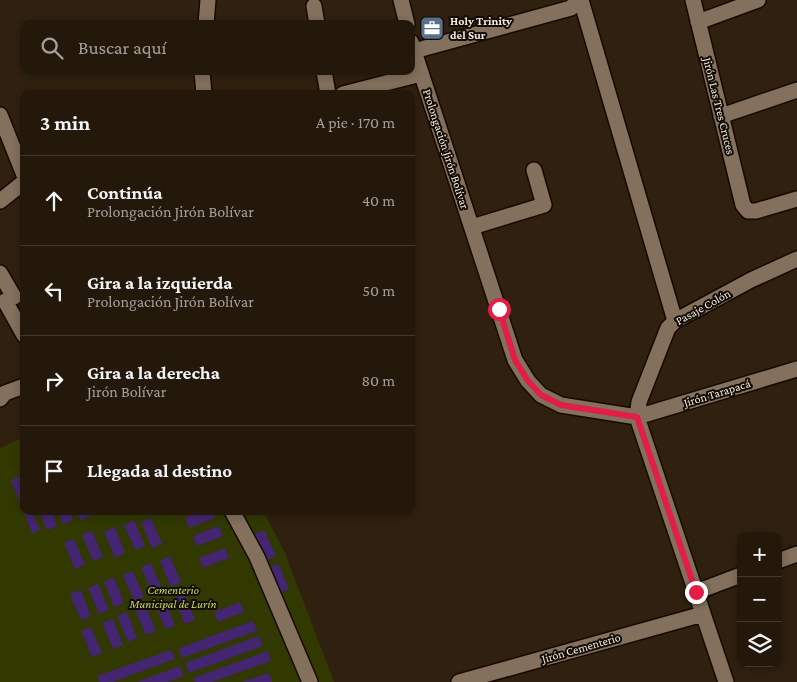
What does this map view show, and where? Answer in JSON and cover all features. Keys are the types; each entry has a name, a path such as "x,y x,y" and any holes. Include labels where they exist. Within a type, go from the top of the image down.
{"street":[{"path":"206,20 208,0"},
{"path":"401,0 406,20"},
{"path":"415,45 572,8 580,0 675,321"},
{"name":"Jirón Las Tres Cruces","path":"693,0 743,205 748,211 756,211 797,199"},
{"path":"698,22 758,0"},
{"path":"314,6 316,20"},
{"name":"Prolongación Jirón Bolívar","path":"415,55 515,360 528,381 541,395 561,405 637,417"},
{"path":"359,90 421,74"},
{"path":"202,75 204,90"},
{"path":"325,75 327,90"},
{"path":"721,116 797,90"},
{"path":"0,116 20,165"},
{"path":"472,227 544,205 534,170"},
{"path":"0,201 20,185"},
{"name":"Pasaje Colón","path":"637,417 639,402 666,333 675,321 751,280 797,259"},
{"path":"0,273 20,324"},
{"name":"Jirón Tarapacá","path":"637,417 797,369"},
{"path":"0,399 5,393 20,387"},
{"path":"637,417 726,682"},
{"path":"234,515 257,557 310,682"},
{"path":"782,560 797,554"},
{"path":"696,592 737,577"},
{"name":"Jirón Cementerio","path":"458,682 703,614"}],"green space":[{"name":"Cementerio Municipal de Lurín","path":"20,439 20,515 265,515 285,553 334,682 0,682 0,448"}],"building":[{"path":"19,477 20,503 11,480"},
{"path":"25,515 34,515 40,530 32,533"},
{"path":"41,515 53,515 57,526 47,530"},
{"path":"60,515 71,515 73,520 63,524"},
{"path":"78,515 91,515 91,516 80,520"},
{"path":"192,515 214,515 215,518 189,528 185,518"},
{"path":"151,518 162,544 152,548 141,522"},
{"path":"134,520 145,546 135,550 124,525"},
{"path":"219,526 223,536 197,546 193,536"},
{"path":"115,527 125,553 115,558 104,532"},
{"path":"264,530 276,556 266,560 254,535"},
{"path":"92,531 103,557 93,561 82,535"},
{"path":"74,539 85,565 75,569 64,543"},
{"path":"225,548 229,558 203,568 199,558"},
{"path":"170,556 181,582 171,587 160,561"},
{"path":"151,563 162,589 152,593 141,567"},
{"path":"278,563 289,589 280,593 268,568"},
{"path":"133,571 144,597 134,601 123,575"},
{"path":"114,577 124,603 114,607 104,582"},
{"path":"98,584 109,610 99,614 88,588"},
{"path":"81,590 91,616 81,620 70,594"},
{"path":"184,594 195,620 185,624 174,598"},
{"path":"165,600 175,626 165,629 155,604"},
{"path":"240,602 244,612 218,622 214,612"},
{"path":"145,605 156,631 146,635 135,610"},
{"path":"127,612 137,638 128,642 117,616"},
{"path":"113,619 123,645 113,649 102,623"},
{"path":"253,621 257,631 182,658 179,648"},
{"path":"91,627 102,653 92,657 81,631"},
{"path":"259,636 263,646 189,673 185,663"},
{"path":"171,650 175,659 112,682 99,682 97,676"},
{"path":"268,651 271,661 212,682 195,682 193,678"},
{"path":"180,666 184,676 167,682 136,682"},
{"path":"269,673 272,682 241,682"}],"place":[{"name":"Holy Trinity del Sur","path":"432,28"}],"route":[{"path":"499,309 515,360 528,381 541,395 561,405 637,417 696,592"}]}
